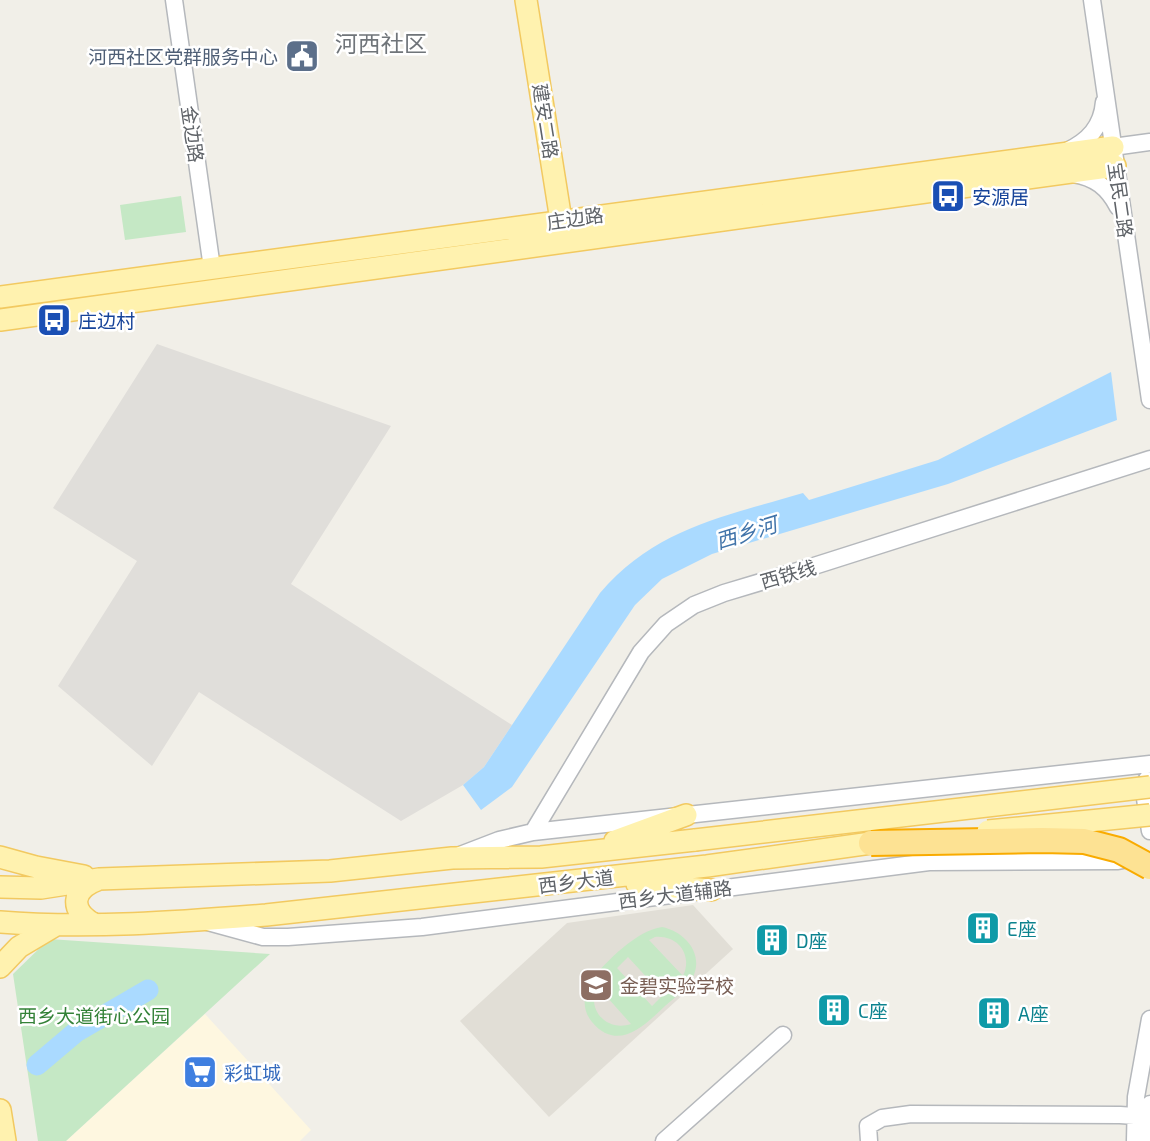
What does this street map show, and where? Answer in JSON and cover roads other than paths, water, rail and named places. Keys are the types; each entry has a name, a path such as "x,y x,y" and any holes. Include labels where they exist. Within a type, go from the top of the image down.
{"highway":[{"path":"871,843 1084,841 1119,850 1150,867"}],"main road":[{"name":"建安二路","path":"526,0 565,242"},
{"name":"庄边路","path":"0,320 565,242 1114,156"},
{"name":"庄边路","path":"0,297 561,220 1060,164"},
{"name":"西乡大道","path":"0,887 41,887 99,879 330,871 452,858 541,857 1150,787"},
{"path":"586,853 686,815"},
{"name":"西乡大道","path":"0,922 56,925 202,920 387,903 707,866 871,843 1150,815"},
{"path":"0,857 99,879"},
{"path":"94,924 80,913 77,901 82,889 99,879"},
{"path":"586,880 711,890"},
{"path":"0,967 19,947 56,925"},
{"path":"0,1110 5,1141"}],"street":[{"name":"金边路","path":"174,0 212,268"},
{"name":"宝民二路","path":"1092,0 1150,400"},
{"path":"1105,90 1099,123 1090,136 1060,164 1079,175 1095,180 1108,190 1124,222"},
{"name":"庄边路","path":"1114,156 1150,142"},
{"name":"西铁线","path":"533,832 641,652 666,624 694,605 724,593 1150,459"},
{"path":"452,858 489,843 533,832 1150,764"},
{"path":"1150,774 1144,792 1150,831"},
{"name":"西乡大道辅路","path":"202,920 263,937 422,928 929,862 1118,861 1150,854"},
{"path":"1118,861 1137,867 1150,876"},
{"path":"1149,1141 1139,1077 1150,1019"},
{"path":"664,1141 783,1035"},
{"path":"869,1141 868,1126 881,1118 911,1114 1145,1113"},
{"path":"1135,1141 1145,1113"}],"water":[{"path":"1111,372 1117,420 948,484 712,554 662,579 635,605 512,787 481,810 463,785 484,767 600,593 645,553 693,527 719,518 803,493 809,500 938,460"}],"waterway":[{"name":"西乡河","path":"37,1065 76,1032 148,990"}],"place":[{"name":"河西社区党群服务中心","path":"302,56"},
{"name":"安源居","path":"948,196"},
{"name":"庄边村","path":"54,320"},
{"name":"E座","path":"983,928"},
{"name":"D座","path":"772,940"},
{"name":"金碧实验学校","path":"596,985"},
{"name":"C座","path":"834,1010"},
{"name":"A座","path":"994,1013"},
{"name":"彩虹城","path":"200,1072"}],"district":[{"name":"河西社区","path":"381,43"}],"park label":[{"name":"西乡大道街心公园","path":"94,1015"}]}
